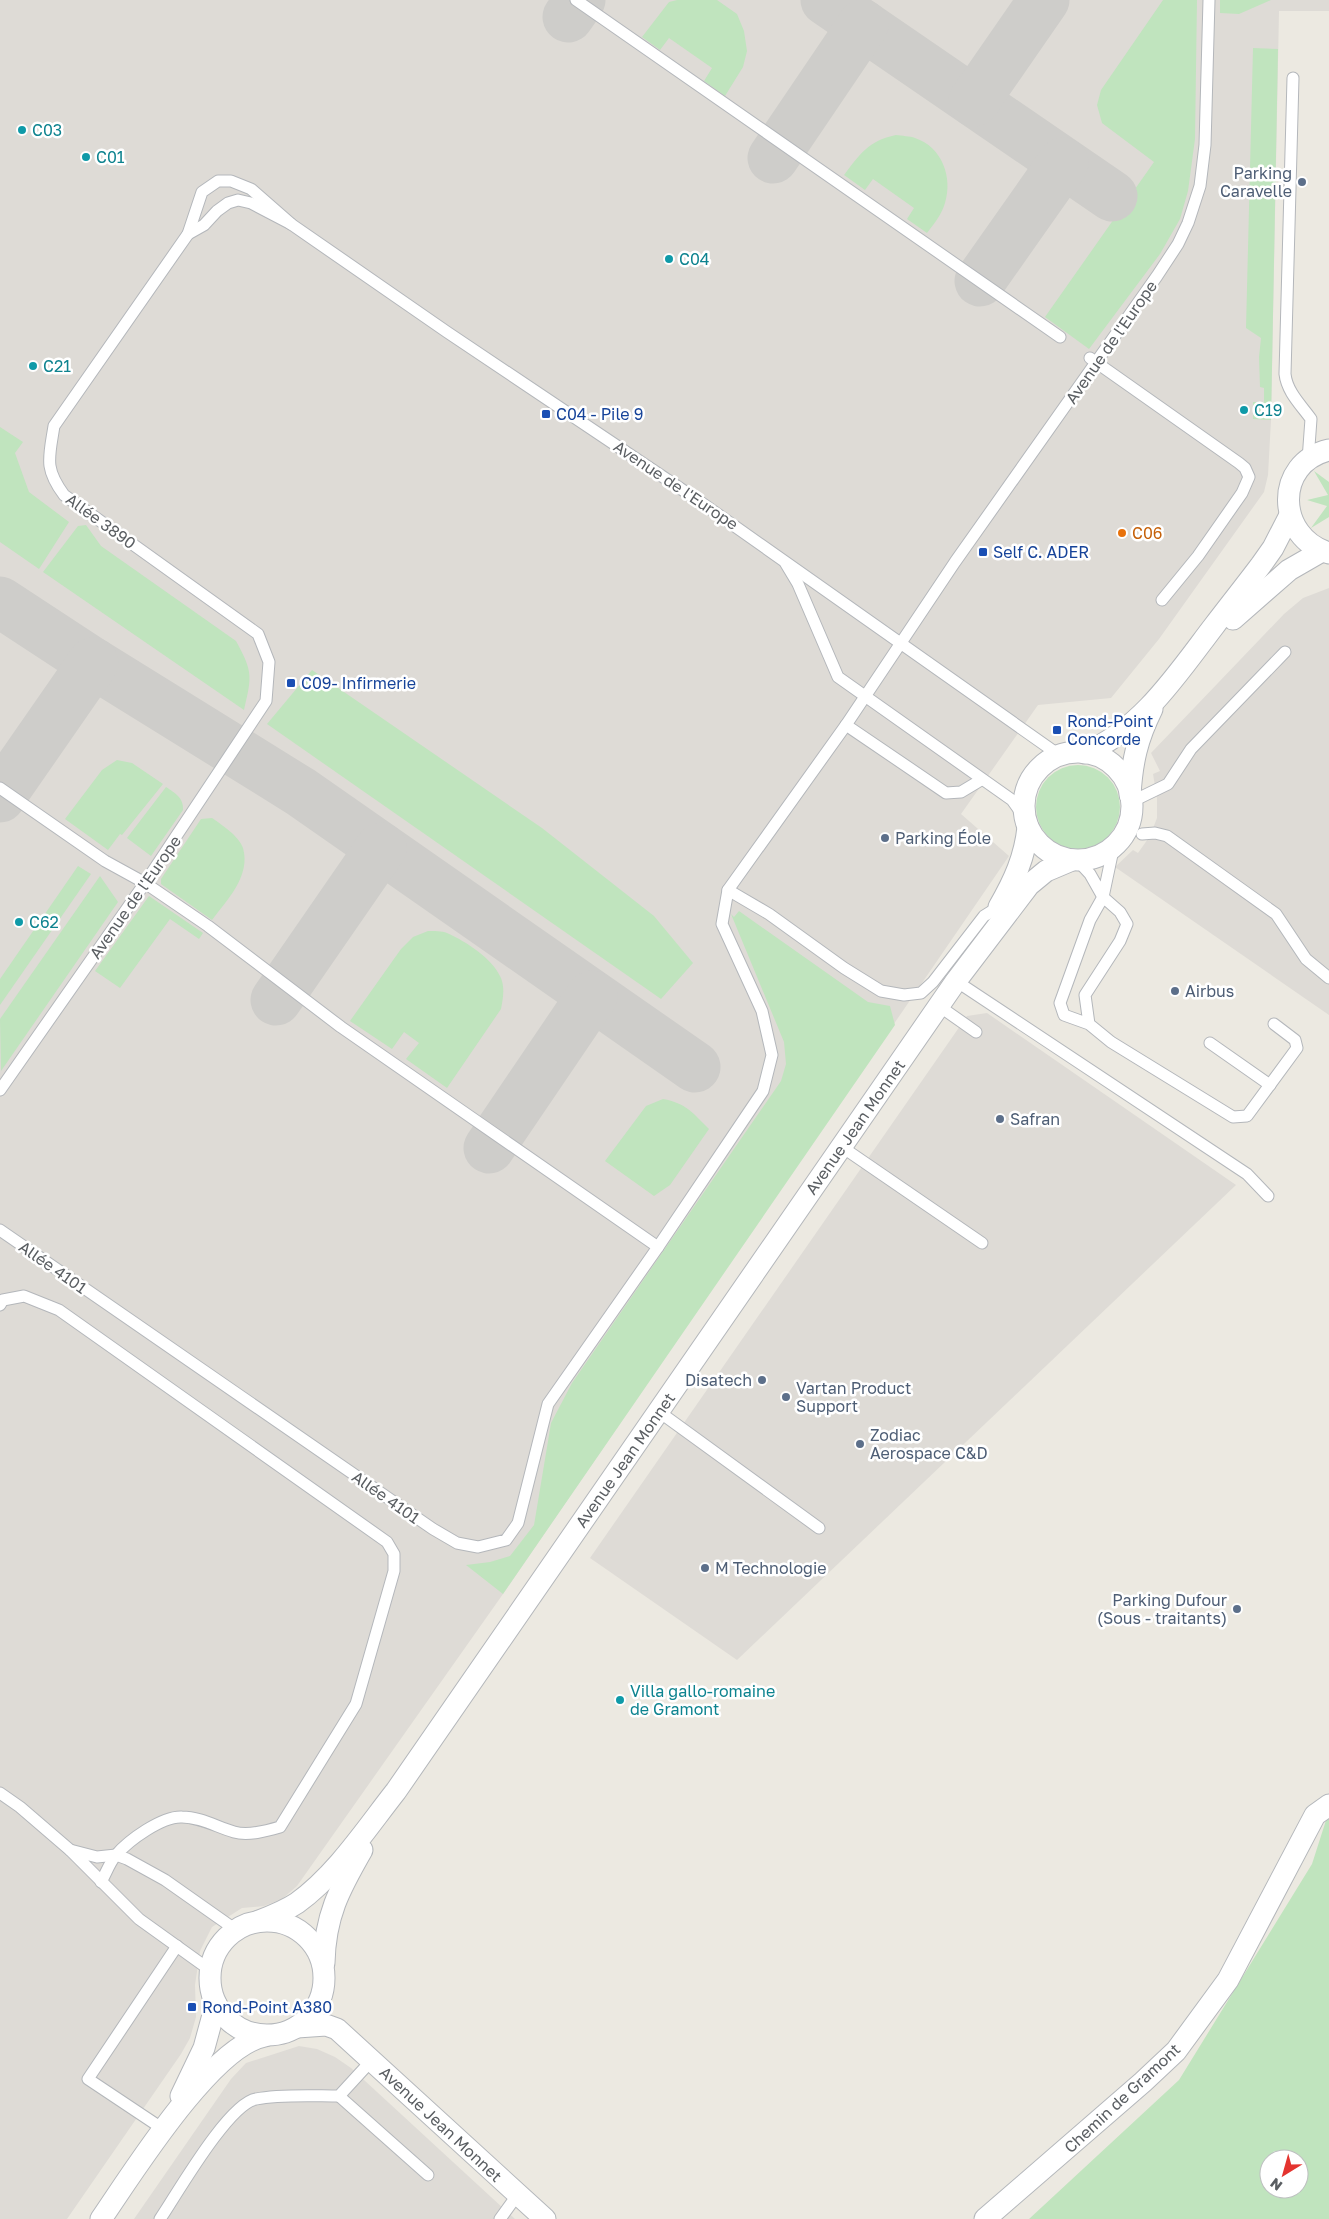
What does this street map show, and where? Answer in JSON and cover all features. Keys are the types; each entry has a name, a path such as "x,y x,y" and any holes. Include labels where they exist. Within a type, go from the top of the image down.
{"street":[{"path":"1326,552 1308,542 1296,530 1290,515 1288,500 1290,485 1297,471 1308,460 1321,452 1329,450"},
{"path":"1084,753 1098,747 1121,731 1155,702 1270,552 1290,515"},
{"path":"1192,656 1289,570 1326,552"},
{"path":"1131,799 1126,782 1119,771 1103,759 1084,753 1072,752 1046,762 1034,774 1027,788 1024,803 1027,823 1034,837 1050,852 1074,860 1090,858 1103,853 1114,845 1127,827 1131,799 1135,751 1140,733 1155,702"},
{"name":"Avenue Jean Monnet","path":"956,981 1012,884 1024,855 1027,823"},
{"name":"Avenue Jean Monnet","path":"259,1921 291,1906 317,1886 352,1847 396,1791 956,981 1029,885 1046,871 1074,860"},
{"name":"Avenue Jean Monnet","path":"324,1968 324,1937 340,1888 396,1791"},
{"name":"Chemin de Gramont","path":"985,2219 1176,2051 1228,1980 1315,1815 1329,1806"},
{"path":"101,2219 163,2129 191,2095 226,2059 252,2038 284,2033 297,2027 315,2010 323,1992 324,1968 311,1942 296,1929 279,1922 259,1921 236,1930 216,1951 210,1970 210,1985 216,2004 230,2023 248,2033 264,2036"},
{"name":"Avenue Jean Monnet","path":"323,1992 338,2029 545,2219"},
{"path":"163,2129 204,2048 216,2004"},
{"path":"297,2027 326,2025 338,2029"}],"lane":[{"path":"576,0 1060,337"},
{"name":"Avenue de l'Europe","path":"728,890 902,644 955,562 1094,360 1178,244 1195,205 1200,186 1205,145 1209,0"},
{"path":"1294,78 1286,384 1311,419 1308,460"},
{"path":"188,234 202,192 218,180 231,181 251,189 291,224"},
{"path":"188,234 204,225 217,211 228,203 238,200 251,203 291,224"},
{"name":"Avenue de l'Europe","path":"291,224 781,558 1059,756"},
{"name":"Allée 3890","path":"188,234 54,426 48,462 53,480 64,495 258,634 268,662 266,701"},
{"path":"1094,360 1239,463 1245,468 1249,477 1242,493 1198,556 1162,600"},
{"path":"781,558 798,584 838,677 981,780 1012,800 1027,823"},
{"path":"1131,799 1168,784 1191,749 1285,652"},
{"name":"Avenue de l'Europe","path":"0,1090 145,883 266,701"},
{"path":"846,725 946,793 961,792 981,780"},
{"path":"0,788 105,861 145,883 208,926 341,1027 658,1247"},
{"path":"1142,834 1167,836 1276,914 1306,959 1329,978"},
{"path":"1114,845 1103,897 1090,920 1060,1003 1064,1015 1089,1024 1110,1042 1233,1117 1247,1116 1297,1048 1295,1040 1274,1024"},
{"path":"1074,860 1090,874 1103,897 1120,912 1126,924 1120,941 1084,995 1089,1024"},
{"path":"728,890 769,914 844,968 881,991 904,995 921,993 933,982 984,916 1000,906"},
{"name":"Allée 4101","path":"0,1230 433,1528 458,1543 478,1547 506,1540 518,1524 548,1404 658,1247 763,1091 772,1055 762,1011 722,924 728,890"},
{"path":"956,981 1247,1174 1268,1196"},
{"path":"939,1006 976,1032"},
{"path":"1210,1043 1270,1085"},
{"path":"842,1146 982,1243"},
{"path":"0,1305 3,1300 24,1296 59,1310 387,1542 394,1554 394,1571 356,1704 280,1828 262,1832 236,1832 212,1823 181,1816 153,1826 116,1855 101,1882"},
{"path":"658,1412 820,1528"},
{"path":"0,1793 20,1806 70,1850 139,1919 210,1970"},
{"path":"70,1850 97,1857 116,1855 127,1858 165,1880 236,1930"},
{"path":"163,2129 88,2079 177,1946"},
{"path":"339,2096 372,2060"},
{"path":"160,2219 219,2130 240,2106 254,2099 339,2096 428,2175"},
{"path":"500,2219 518,2194"}],"shaded area":[{"path":"0,0 1329,0 1329,11 1279,11 1271,420 1268,475 1264,492 1159,639 1111,698 1038,705 961,814 1009,856 503,1594 297,1886 282,1899 264,1906 242,1908 212,1927 200,1951 195,1985 196,2017 190,2038 181,2054 67,2219 0,2219"},
{"path":"1329,588 1329,1015 1115,867 1133,850 1138,853 1150,836 1157,818 1157,798 1153,774 1160,771 1151,753 1284,614 1303,598"},
{"path":"987,1013 1236,1185 737,1660 590,1558 967,1016"},
{"path":"299,2046 317,2049 335,2057 351,2068 515,2219 134,2219 231,2079 246,2063"}],"green space":[{"path":"677,0 717,0 737,14 744,31 747,51 743,67 725,96 704,81 712,68 669,38 660,50 642,37 669,2"},
{"path":"1163,0 1197,0 1195,139 1188,191 1180,219 1160,254 1089,349 1045,317 1154,162 1102,123 1097,105 1101,90"},
{"path":"1220,0 1271,0 1239,14 1220,13"},
{"path":"1253,48 1278,49 1271,420 1253,419 1253,402 1264,402 1264,388 1260,387 1259,357 1261,338 1246,328"},
{"path":"896,135 915,138 932,148 943,164 946,173 947,193 944,207 927,233 907,219 914,208 873,179 865,190 844,175 871,145"},
{"path":"0,427 23,442 15,453 29,492 69,522 39,569 0,542"},
{"path":"1314,471 1329,482 1329,517 1311,528 1327,506 1307,500 1328,495"},
{"path":"86,525 101,546 236,641 246,660 249,674 249,689 244,710 43,572 78,526"},
{"path":"312,670 542,828 654,916 693,963 661,999 267,724"},
{"path":"117,760 132,763 163,784 108,850 65,819 102,770"},
{"path":"1078,765 1094,768 1108,777 1117,791 1120,807 1117,823 1108,837 1094,846 1078,849 1062,846 1048,837 1039,823 1036,807 1039,791 1048,777 1062,768"},
{"path":"166,787 180,799 183,810 151,856 127,838"},
{"path":"212,818 238,839 243,848 245,858 241,878 231,896 212,920 161,884 161,879 201,819"},
{"path":"78,866 91,874 0,1005 0,979"},
{"path":"100,876 118,902 1,1071 0,1019"},
{"path":"149,896 203,933 199,939 170,919 120,988 95,971"},
{"path":"739,911 868,1002 890,1006 895,1025 503,1594 466,1565 490,1562 510,1556 534,1525 551,1423 572,1383 781,1081 786,1064 784,1042 731,914 734,917"},
{"path":"428,931 447,933 463,941 478,952 492,964 501,978 503,986 501,1009 447,1088 406,1059 419,1043 404,1032 392,1049 350,1021 401,949 413,937"},
{"path":"663,1099 683,1106 709,1129 670,1185 654,1196 605,1161 646,1106"},
{"path":"1329,1811 1329,2219 1029,2219 1179,2080 1312,1864"}],"taxiway":[{"path":"568,17 580,0"},
{"path":"826,0 1112,196"},
{"path":"974,101 1044,0"},
{"path":"773,158 863,25"},
{"path":"980,281 1063,163"},
{"path":"0,602 93,663 301,792 695,1067"},
{"path":"0,797 93,663"},
{"path":"276,1000 381,848"},
{"path":"489,1148 592,996"}],"place":[{"name":"C03","path":"22,130"},
{"name":"C01","path":"86,157"},
{"name":"Parking Caravelle","path":"1302,182"},
{"name":"C04","path":"669,259"},
{"name":"C21","path":"33,366"},
{"name":"C19","path":"1244,410"},
{"name":"C04 - Pile 9","path":"546,414"},
{"name":"C06","path":"1122,533"},
{"name":"Self C. ADER","path":"983,552"},
{"name":"C09- Infirmerie","path":"291,683"},
{"name":"Rond-Point Concorde","path":"1057,730"},
{"name":"Parking Éole","path":"885,838"},
{"name":"C62","path":"19,922"},
{"name":"Airbus","path":"1175,991"},
{"name":"Safran","path":"1000,1119"},
{"name":"Disatech","path":"762,1380"},
{"name":"Vartan Product Support","path":"786,1397"},
{"name":"Zodiac Aerospace C&D","path":"860,1444"},
{"name":"M Technologie","path":"705,1568"},
{"name":"Parking Dufour (Sous - traitants)","path":"1237,1609"},
{"name":"Villa gallo-romaine de Gramont","path":"620,1700"},
{"name":"Rond-Point A380","path":"192,2007"}]}
